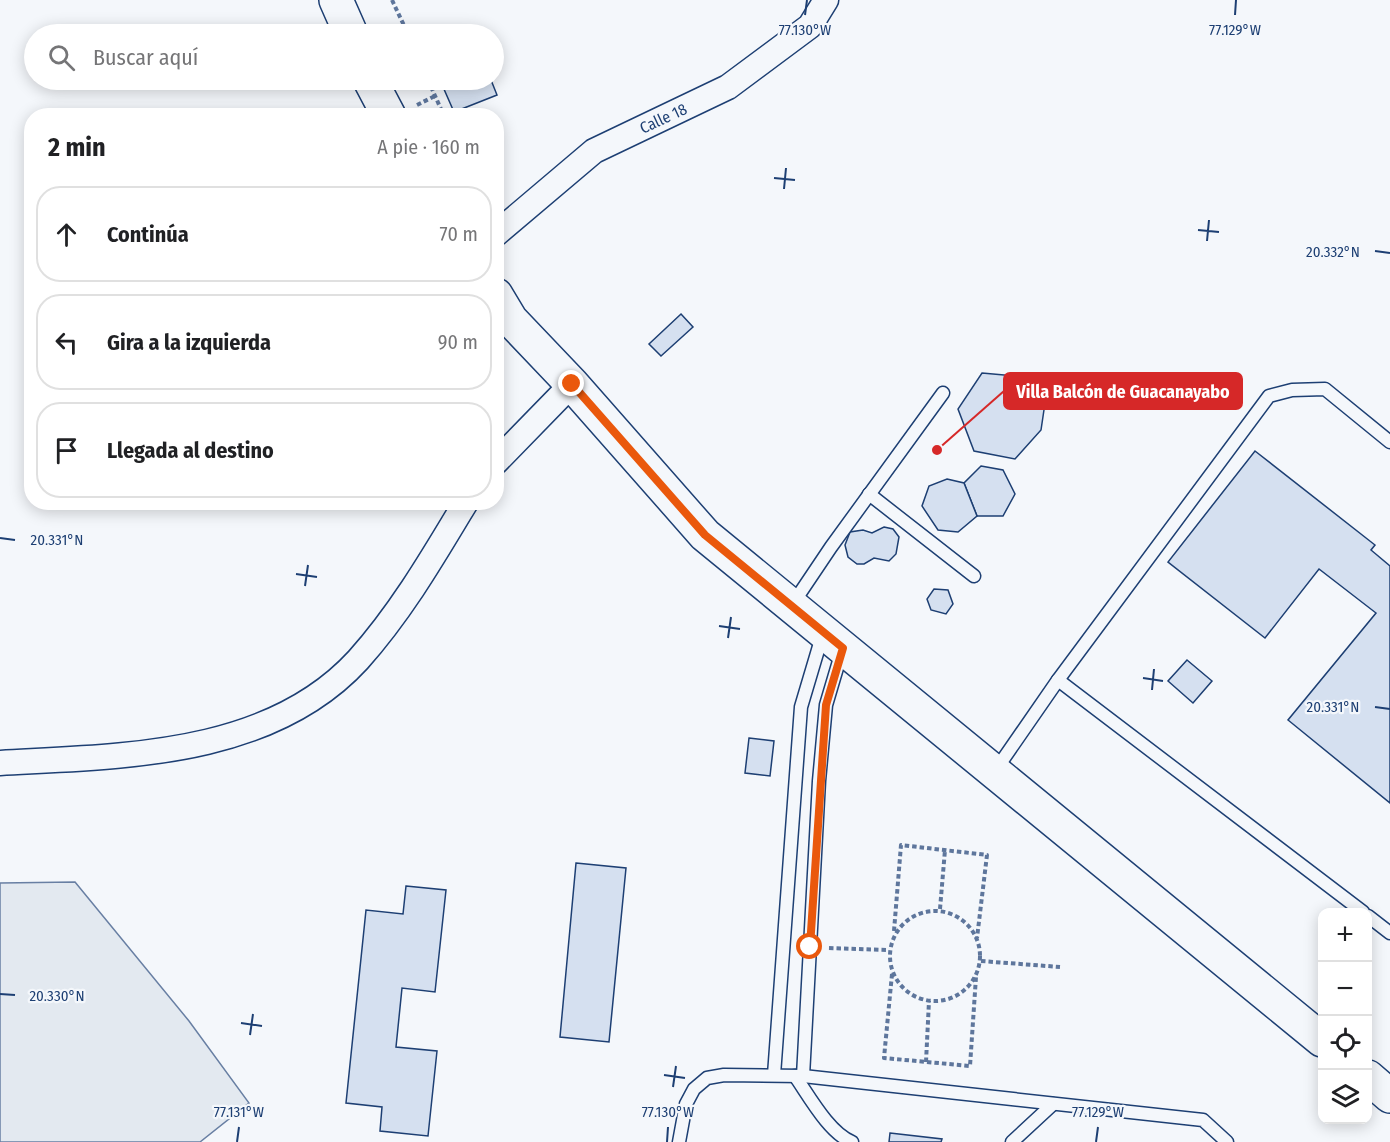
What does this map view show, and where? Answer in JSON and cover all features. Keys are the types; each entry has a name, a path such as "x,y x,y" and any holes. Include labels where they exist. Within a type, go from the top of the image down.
{"main road":[{"path":"336,0 347,24"},
{"path":"375,90 385,108"},
{"path":"504,308 511,320 572,384 705,535 1318,1036"},
{"path":"1372,1080 1390,1096"}],"street":[{"name":"Calle 18","path":"504,227 594,151 728,87 810,26 826,0"},
{"path":"504,454 572,384"},
{"path":"0,763 172,749 251,731 315,698 357,661 404,602 461,510"}],"lane":[{"path":"994,772 1058,680 1269,396 1292,390 1325,389 1390,442"},
{"path":"792,606 869,494 943,393"},
{"path":"869,494 974,576"},
{"path":"833,640 826,705 799,1076 822,1115 846,1140 852,1142"},
{"path":"774,1075 801,706 833,640"},
{"path":"1058,680 1358,908"},
{"path":"1372,919 1390,933"},
{"path":"679,1142 686,1104 694,1089 707,1078 724,1075 799,1076 1203,1120 1227,1142"},
{"path":"1012,1142 1053,1104"}],"path":[{"path":"392,0 403,24"},
{"path":"432,90 440,108"},
{"path":"892,974 907,992 929,1002 953,998 972,984 981,961 977,938 987,855 901,845 894,938"},
{"path":"940,909 945,850"},
{"path":"977,938 963,919 940,909 916,913 897,928 889,950 892,974 884,1058 970,1066 977,971"},
{"path":"810,947 889,950"},
{"path":"981,961 1060,967"},
{"path":"926,1062 929,1002"}],"shaded area":[{"path":"75,882 189,1021 249,1103 200,1142 0,1142 0,883"}],"building":[{"path":"444,90 495,90 497,95 464,108 452,108"},
{"path":"681,314 693,327 661,356 649,344"},
{"path":"982,373 1025,377 1045,403 1041,430 1015,459 974,451 958,409"},
{"path":"1255,451 1375,545 1371,550 1390,566 1390,803 1288,720 1376,613 1319,569 1265,638 1168,562"},
{"path":"981,466 1003,470 1015,494 1003,516 977,516 964,483"},
{"path":"947,479 964,483 977,516 958,532 938,530 922,506 929,486"},
{"path":"884,527 893,529 899,537 896,554 889,561 874,558 864,564 857,564 848,557 845,545 850,532 863,530 872,533"},
{"path":"934,589 948,590 953,604 946,614 931,610 927,599"},
{"path":"1187,660 1212,681 1193,703 1168,681"},
{"path":"749,738 774,741 770,776 745,773"},
{"path":"576,863 626,868 609,1042 560,1037"},
{"path":"406,886 446,890 435,992 402,988 396,1047 437,1051 428,1136 380,1131 382,1107 346,1103 366,910 403,914"},
{"path":"890,1133 942,1139 941,1142 889,1142"}],"place":[{"name":"Villa Balcón de Guacanayabo","path":"937,450"}],"route":[{"path":"572,384 705,535 843,648 826,705 819,781 810,947"}]}
